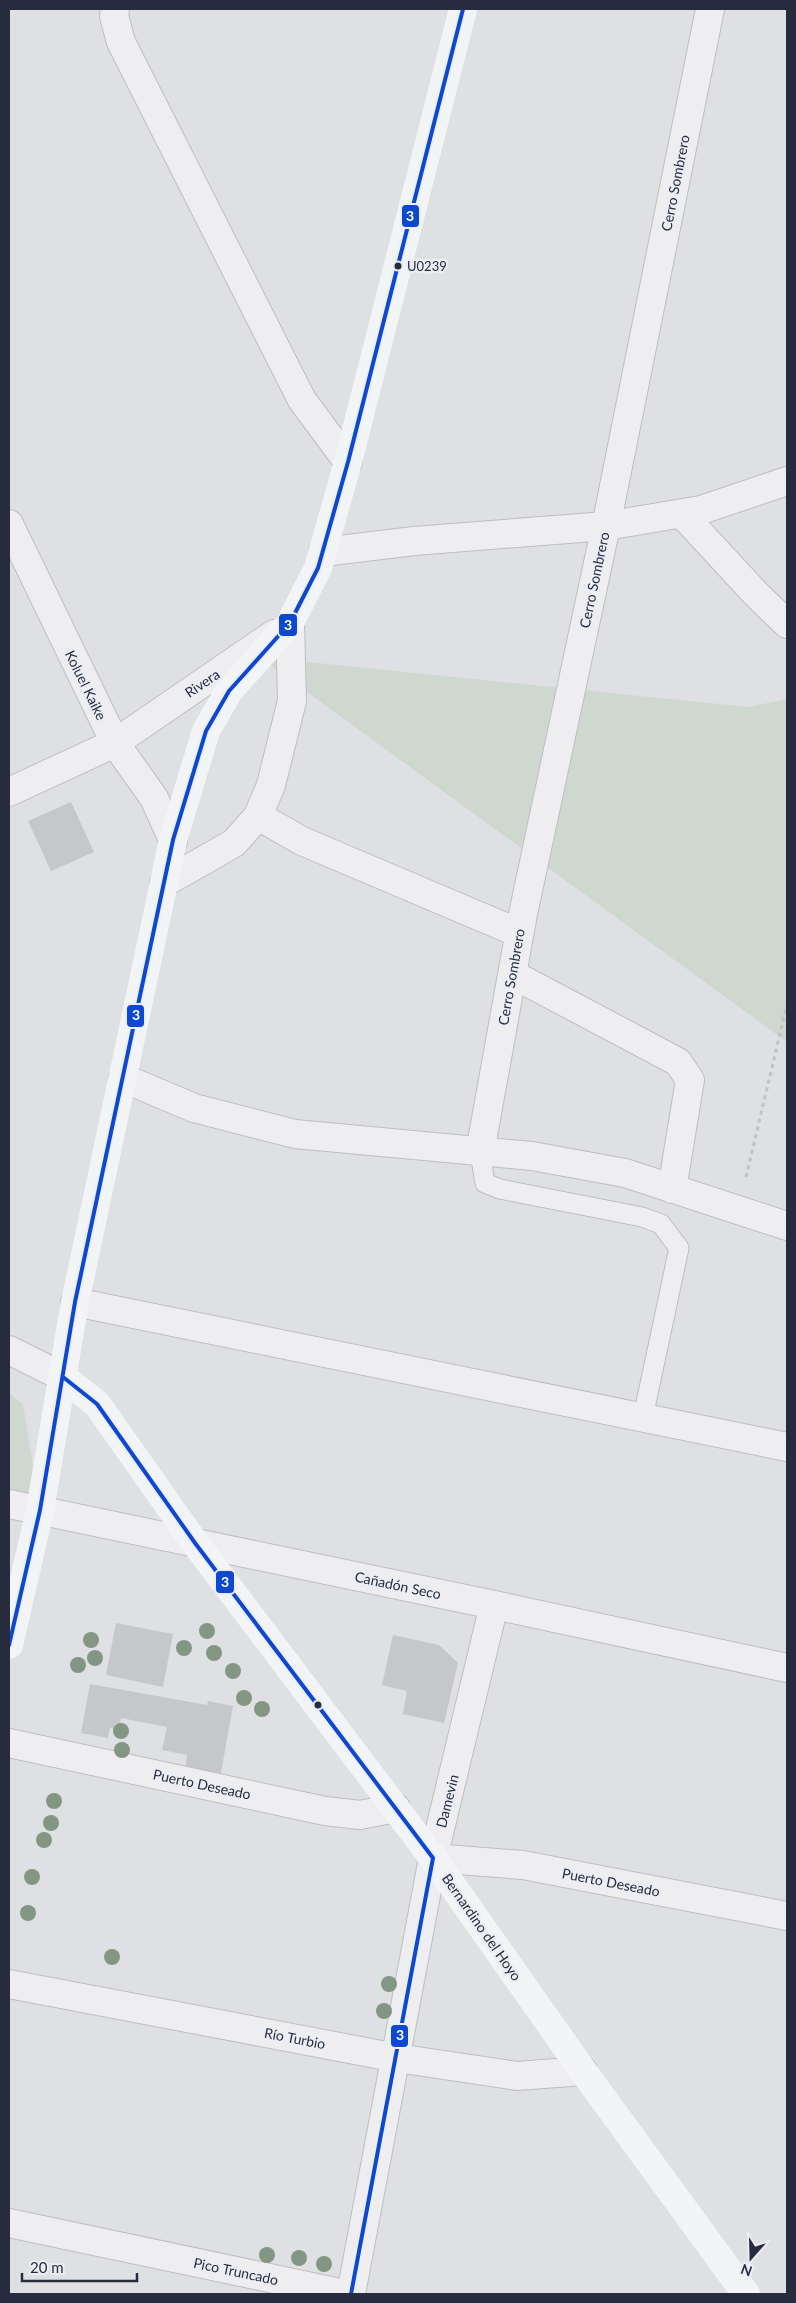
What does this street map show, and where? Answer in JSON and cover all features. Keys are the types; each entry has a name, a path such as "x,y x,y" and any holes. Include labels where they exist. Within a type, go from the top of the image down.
{"street":[{"path":"115,9 114,16 120,42 302,400 348,462"},
{"path":"9,1645 40,1510 75,1302 173,840 206,731 229,691 290,623 318,568 348,462 463,9"},
{"name":"Cerro Sombrero","path":"480,1152 519,933 606,526 710,9"},
{"path":"323,552 414,541 606,526 701,510 787,481"},
{"path":"682,514 757,595 787,624"},
{"name":"Koluel Kaike","path":"9,524 114,743 154,798 173,840"},
{"path":"164,883 234,843 258,816 271,785 292,701 290,623"},
{"name":"Rivera","path":"9,792 114,743 290,623"},
{"path":"258,816 302,841 519,933"},
{"path":"512,974 678,1062 690,1080 672,1189"},
{"path":"123,1078 194,1108 295,1134 532,1156 625,1174 787,1226"},
{"path":"75,1302 787,1447"},
{"name":"Bernardino del Hoyo","path":"9,1350 63,1377 97,1404 194,1543 433,1858 583,2071 746,2294"},
{"name":"Cañadón Seco","path":"9,1504 787,1668"},
{"name":"Damevin","path":"351,2294 397,2058 433,1858 494,1605"},
{"name":"Puerto Deseado","path":"9,1743 325,1811 360,1815 396,1808"},
{"name":"Puerto Deseado","path":"433,1858 523,1865 787,1916"},
{"name":"Río Turbio","path":"9,1984 397,2058 517,2076 583,2071"},
{"name":"Pico Truncado","path":"9,2223 345,2294"}],"lane":[{"path":"480,1152 485,1183 500,1189 642,1217 661,1224 679,1248 643,1417"}],"path":[{"path":"739,1210 787,1004"}],"shaded area":[{"path":"259,657 748,707 787,699 787,1042"},
{"path":"9,1393 23,1404 40,1510 9,1504"}],"building":[{"path":"71,802 94,852 51,871 28,821"},
{"path":"116,1623 173,1634 163,1687 106,1675"},
{"path":"393,1635 439,1645 458,1663 444,1723 403,1714 407,1691 382,1685"},
{"path":"90,1684 207,1705 208,1701 233,1706 220,1778 185,1772 187,1755 162,1750 167,1727 121,1718 119,1729 110,1728 108,1738 81,1733"}],"transit line":[{"name":"3","path":"9,1645 40,1510 75,1302 173,840 206,731 229,691 290,623 318,568 348,462 463,9"},
{"name":"3","path":"63,1377 97,1404 195,1543 433,1858 351,2294"}],"place":[{"name":"U0239","path":"398,266"}]}
